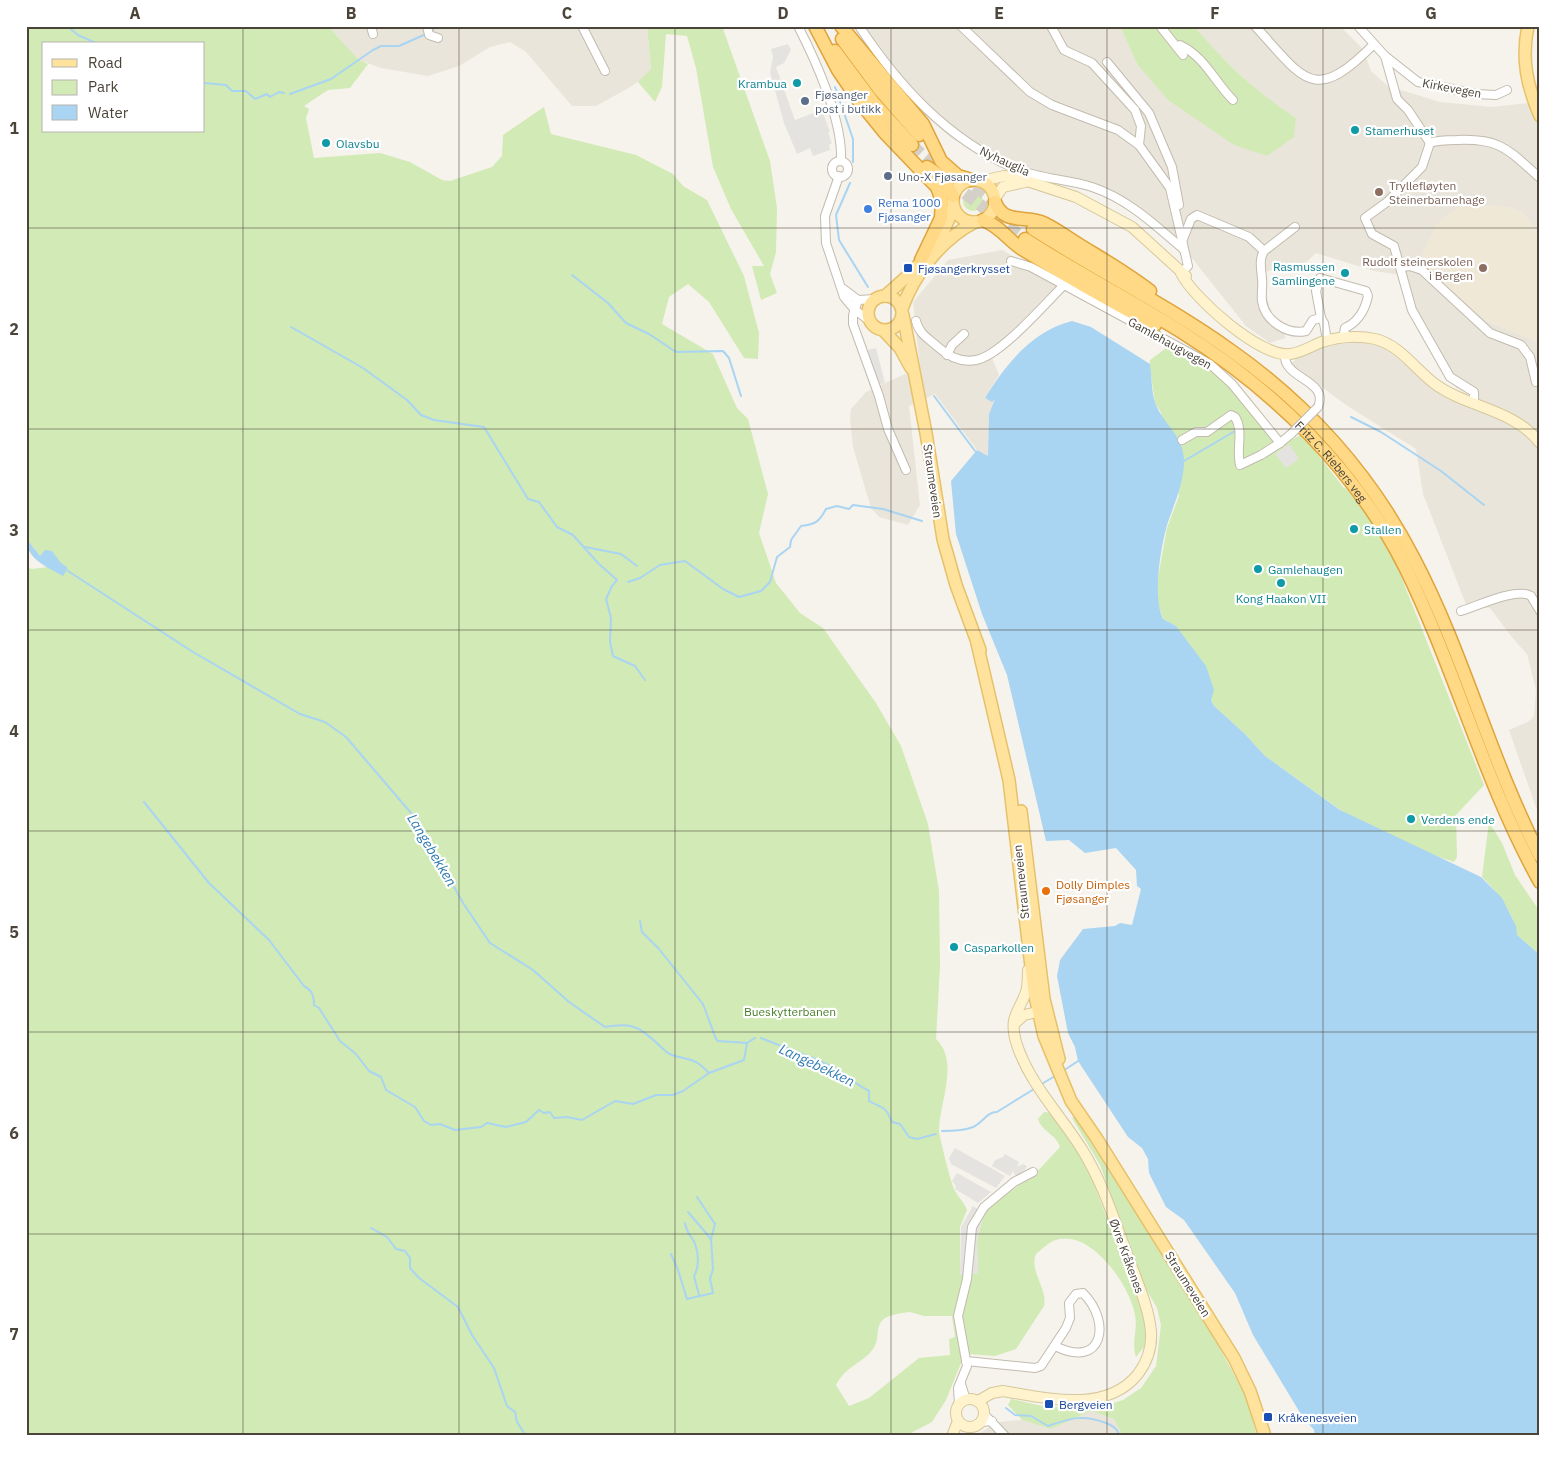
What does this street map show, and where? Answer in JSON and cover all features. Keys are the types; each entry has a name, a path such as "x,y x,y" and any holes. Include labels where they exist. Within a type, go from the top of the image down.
{"highway":[{"path":"814,26 816,33 848,87 872,118 912,144"},
{"path":"819,26 867,95 942,178 953,201"},
{"path":"834,26 873,82 912,144 934,182 942,201 941,218 937,230 921,260"},
{"path":"841,26 923,124 941,161 958,176 976,181"},
{"path":"995,200 1000,211 1010,218 1033,220 1048,225 1128,274 1230,350"},
{"path":"979,221 996,226 1028,253 1123,309 1174,335 1199,343"},
{"name":"Fritz C. Riebers veg","path":"1540,856 1505,783 1436,606 1414,559 1391,518 1358,471 1322,429 1280,389 1230,350 1169,310 1029,234 1199,343 1256,386 1298,422 1343,472 1380,524 1426,612 1494,788 1520,845 1540,882"}],"main road":[{"path":"1528,26 1525,54 1526,77 1540,116"},
{"path":"1029,182 1003,187 995,200 991,213 957,233 935,255 914,283 898,325 883,330 870,321 869,309 880,297 908,276 943,234 953,201 962,184 1008,176 1029,182 1076,197 1132,227 1150,240 1181,273 1187,284 1207,306 1267,349 1291,354 1327,341 1343,338 1374,339 1391,346 1435,384 1474,404 1516,421 1540,443"},
{"path":"976,181 989,186 995,200"},
{"path":"953,201 961,218 979,221"},
{"path":"880,297 896,299 903,312"},
{"name":"Straumeveien","path":"903,312 926,433 943,539 956,585 986,664 1016,780 1044,998 1064,1072 1097,1140"},
{"name":"Straumeveien","path":"883,330 900,348 914,373"},
{"name":"Straumeveien","path":"977,643 1009,780 1036,1012 1052,1061 1071,1101 1234,1358 1250,1391 1265,1436"},
{"name":"Øvre Kråkenes","path":"978,1401 998,1392 1084,1400 1110,1395 1129,1383 1142,1368 1149,1352 1151,1334 1147,1312 1104,1192 1083,1151 1029,1073 1016,1040 1014,1014 1026,992 1029,959"},
{"path":"1014,1024 1024,1015 1036,1012 1044,998"},
{"path":"962,1424 974,1426 985,1417 995,1399 1011,1393"},
{"path":"960,1436 962,1424 956,1412 962,1402 978,1401 985,1417"},
{"path":"952,1436 962,1424"}],"street":[{"path":"427,26 429,35 438,38"},
{"path":"582,26 605,71"},
{"name":"Straumeveien","path":"798,26 832,110 840,137 841,161 836,163 833,168 834,173 839,176 830,201 825,227 828,252 844,297 854,310 870,321"},
{"name":"Nyhauglia","path":"859,26 905,88 954,133 1014,168 1046,178 1081,184 1110,194 1129,205 1183,249"},
{"path":"961,26 1030,92 1052,105 1118,130 1139,145 1170,188 1188,266 1181,273"},
{"path":"1051,26 1064,50 1092,63 1135,110 1141,126 1139,145"},
{"path":"1160,26 1183,56"},
{"path":"1255,26 1299,73 1319,81 1336,77 1345,72 1374,44"},
{"name":"Kirkevegen","path":"1358,26 1385,56 1415,80 1431,86 1491,95 1507,90"},
{"path":"1177,47 1180,45 1190,50 1209,68 1233,100"},
{"path":"1385,56 1397,99 1408,110 1430,144"},
{"path":"1107,62 1149,113 1172,167 1177,189 1180,230"},
{"path":"1430,144 1466,140 1493,143 1517,156 1540,178"},
{"path":"1430,144 1422,167 1387,202 1365,218 1372,234 1394,246 1402,267 1412,310 1450,377 1474,392 1474,404"},
{"path":"1183,239 1191,219 1197,216 1249,237 1264,251"},
{"path":"1295,227 1264,251 1260,262 1262,300 1272,319 1284,329 1296,333 1306,331 1313,320 1320,318"},
{"name":"Gamlehaugvegen","path":"1011,260 1031,267 1210,364 1232,384 1280,442"},
{"path":"1402,267 1410,266 1425,272 1490,333 1521,345 1530,357 1536,382"},
{"path":"1327,341 1324,323 1320,318 1316,291 1320,278 1366,291 1368,296 1365,308 1354,323 1344,328 1343,338"},
{"path":"840,285 848,294 858,300 880,297"},
{"path":"916,321 919,330 947,355 965,360 975,360 986,357 1002,345 1063,286"},
{"name":"Straumeveien","path":"858,300 852,321 865,362 879,396 888,429 906,470"},
{"path":"947,355 952,345 964,334"},
{"path":"1182,440 1196,432 1207,432 1231,415 1235,417 1241,430 1238,445 1240,464 1261,456 1291,434 1318,407 1321,400 1319,392 1288,368 1284,359 1285,354"},
{"path":"1461,611 1508,595 1522,594 1531,596 1540,611"},
{"path":"962,1402 957,1394 966,1361 958,1316 968,1279 970,1235 974,1221 980,1210 996,1196 1021,1177 1034,1172"},
{"path":"966,1361 1034,1368 1044,1363 1069,1322 1070,1300 1076,1294 1083,1293 1099,1322 1099,1339 1092,1348 1083,1351 1067,1350 1055,1346"},
{"path":"985,1417 1006,1436"}],"shaded area":[{"path":"328,26 647,26 651,70 644,78 596,106 572,106 526,52 510,42 490,47 459,66 428,76 381,68 359,60"},
{"path":"857,26 1120,26 1137,64 1267,156 1277,148 1296,118 1265,98 1215,51 1194,26 1340,26 1363,49 1371,71 1388,86 1440,102 1492,107 1528,103 1540,98 1540,235 1522,212 1508,207 1459,206 1487,321 1540,342 1540,819 1509,730 1528,722 1534,716 1536,690 1527,654 1490,608 1467,607 1423,494 1416,449 1346,405 1291,364 1297,358 1328,346 1356,341 1383,347 1427,382 1461,404 1470,394 1456,388 1408,307 1401,275 1374,271 1316,253 1298,270 1282,267 1265,272 1264,281 1272,313 1285,325 1285,338 1270,343 1246,326 1187,252 1115,195 1028,172 987,157 951,138 920,111 884,69"},
{"name":"Krambua","path":"788,44 791,50 784,63 776,67 795,120 822,110 830,132 828,133 832,143 829,145 830,150 813,156 810,148 797,154 784,123 770,72 773,57 771,49"},
{"name":"Rudolf steinerskolen i Bergen","path":"1459,206 1508,207 1522,212 1540,235 1540,342 1487,321 1433,276 1420,259 1436,225"},
{"path":"1002,250 1068,287 992,358 999,375 985,398 992,402 995,399 989,414 988,456 977,450 935,394 909,406 920,505 908,525 879,517 871,508 853,447 850,419 851,409 866,392 920,367 913,302 948,260"},
{"path":"876,348 885,383 870,387 860,352"},
{"path":"1289,444 1299,459 1286,468 1275,454"},
{"path":"955,1148 1005,1176 996,1188 951,1164 949,1158"},
{"path":"1005,1154 1019,1162 1017,1167 1023,1164 1027,1166 1016,1177 1013,1171 1010,1176 992,1166 995,1160 1003,1157"},
{"path":"957,1173 991,1192 978,1203 955,1189 956,1186 952,1181"},
{"path":"973,1206 984,1213 977,1240 978,1273 960,1275 961,1227"},
{"path":"1091,1411 1114,1419 1123,1436 975,1436 998,1422 1022,1420 1051,1429"}],"green space":[{"name":"Bueskytterbanen","path":"26,26 328,26 359,60 368,64 350,88 328,90 304,106 309,109 306,118 314,158 380,153 410,162 442,180 450,181 492,167 502,156 503,135 544,107 551,134 636,155 673,174 683,186 707,200 744,276 759,333 758,359 744,358 709,302 688,284 669,297 662,324 713,354 737,408 748,419 768,494 759,533 776,583 800,613 823,628 876,703 901,746 928,824 939,891 940,966 936,1039 943,1048 947,1059 946,1083 939,1131 953,1187 967,1210 960,1227 960,1275 978,1273 977,1240 984,1213 996,1201 1034,1175 1060,1147 1038,1119 1044,1112 1052,1113 1077,1149 1090,1174 1144,1317 1146,1335 1144,1347 1136,1357 1134,1346 1135,1315 1132,1303 1118,1276 1097,1252 1085,1244 1072,1239 1059,1239 1050,1243 1036,1254 1034,1260 1035,1267 1045,1300 1044,1306 1016,1349 995,1356 968,1354 963,1358 946,1400 932,1422 905,1436 26,1436 26,564 31,569 49,567 55,572 68,568 61,564 52,551 40,556 26,538","holes":["910,1312 924,1316 952,1316 955,1337 949,1339 950,1355 919,1358 869,1398 849,1406 836,1385 847,1371 869,1354 877,1340 881,1322 895,1314"]},
{"path":"647,26 722,26 770,161 777,208 776,252 770,274 777,293 761,300 752,266 764,266 731,209 713,167 696,68 687,36 666,34 662,87 655,102 638,82 651,69"},
{"path":"1120,26 1194,26 1242,76 1296,118 1294,137 1267,156 1234,145 1168,100 1137,64"},
{"path":"969,191 977,191 983,197 983,205 977,211 969,211 963,205 963,197"},
{"name":"Gamlehaugen","path":"1169,346 1194,355 1230,384 1279,447 1302,434 1343,487 1356,494 1386,539 1484,785 1456,815 1457,857 1454,862 1433,855 1349,816 1265,756 1244,733 1214,706 1176,626 1163,619 1158,604 1157,583 1167,528 1179,496 1161,413 1155,402 1150,360"},
{"path":"1489,822 1502,843 1515,875 1540,912 1540,955 1517,935 1516,927 1509,912 1494,889 1482,877"},
{"path":"1075,1117 1210,1330 1246,1397 1257,1436 1123,1436 1114,1419 1091,1411 1051,1429 1022,1420 1008,1405 1011,1399 1047,1407 1104,1406 1123,1400 1141,1388 1156,1366 1161,1325 1157,1308 1145,1287 1100,1165 1072,1118"}],"water":[{"path":"1072,321 1091,327 1150,364 1153,393 1158,410 1181,445 1184,463 1183,471 1163,544 1158,598 1163,619 1176,626 1206,666 1214,690 1211,700 1214,706 1244,733 1265,756 1340,810 1481,877 1502,898 1516,926 1517,935 1540,955 1540,1436 1315,1436 1314,1430 1302,1416 1253,1335 1235,1293 1184,1220 1166,1207 1149,1173 1148,1159 1142,1148 1128,1137 1078,1061 1075,1047 1068,1033 1057,976 1060,960 1083,929 1115,926 1120,923 1132,925 1141,889 1137,886 1136,870 1116,848 1085,853 1069,840 1046,841 1007,675 982,614 956,534 951,481 977,450 988,456 989,414 995,399 992,402 985,398 1011,361 1044,332"},
{"path":"26,538 40,556 45,550 52,551 61,563 68,568 63,576 44,566 33,557"}],"waterway":[{"path":"67,26 78,35 94,42"},
{"path":"430,31 439,26"},
{"path":"290,94 331,79 381,46 399,46 426,34"},
{"path":"205,83 226,85 232,91 246,91 255,99 267,94 270,97 279,92 284,93"},
{"path":"835,87 853,139 853,162"},
{"path":"850,183 836,215 839,240 868,287"},
{"path":"572,275 608,303 626,323 649,334 676,352 723,351 729,358 741,396"},
{"path":"291,327 363,368 407,400 421,415 434,420 484,427 528,499 539,502 557,527 573,535 598,563 617,580 606,599 611,618 610,642 613,656 635,666 645,680"},
{"path":"934,396 975,451"},
{"path":"1351,417 1381,432 1441,471 1484,505"},
{"path":"1184,461 1235,431"},
{"path":"628,582 640,578 660,565 685,561 723,589 739,597 761,591 770,582 777,557 790,547 791,540 801,526 816,522 826,509 837,506 849,509 853,505 883,509 922,521"},
{"path":"585,547 621,554 637,566"},
{"name":"Langebekken","path":"68,571 193,652 300,714 325,722 346,737 417,820 463,903 490,943 533,970 569,1002 605,1027 623,1025 641,1030 669,1054 692,1060 709,1073"},
{"path":"144,802 209,883 269,940 304,986 311,991 314,1005 319,1008 340,1041 356,1054 369,1071 381,1077 386,1090 415,1107 424,1121 431,1125 440,1124 455,1130 481,1127 487,1123 506,1127 526,1122 539,1110 544,1113 550,1112 554,1118 567,1117 582,1120 615,1101 633,1104 656,1095 673,1095 683,1091 709,1073 744,1060 747,1043 755,1038"},
{"path":"640,921 642,932 659,949 703,1004 716,1039 718,1041 747,1043"},
{"name":"Langebekken","path":"761,1038 834,1067 869,1091 869,1101 885,1110 892,1122 900,1124 909,1137 917,1139 936,1134"},
{"name":"Langebekken","path":"1063,1071 1078,1061"},
{"name":"Langebekken","path":"1040,1085 1055,1076"},
{"name":"Langebekken","path":"942,1131 962,1130 973,1127 993,1112 997,1112 1034,1089"},
{"path":"671,1254 687,1299 713,1293 710,1279 713,1269 711,1239 715,1224 697,1197"},
{"path":"688,1212 711,1239"},
{"path":"685,1223 697,1252 698,1265 694,1276 699,1295"},
{"path":"371,1228 387,1237 396,1249 405,1251 410,1258 410,1268 419,1278 458,1307 472,1335 494,1368 507,1406 515,1412 517,1422 526,1436"},
{"path":"1006,1408 1015,1415 1031,1416 1048,1426 1077,1418 1098,1420 1113,1426 1120,1436"}],"tunnel":[{"path":"912,145 954,185 1025,239"},
{"path":"961,175 1002,207"}],"place":[{"name":"Krambua","path":"797,83"},
{"name":"Fjøsanger post i butikk","path":"805,101"},
{"name":"Stamerhuset","path":"1355,130"},
{"name":"Olavsbu","path":"326,143"},
{"name":"Uno-X Fjøsanger","path":"888,176"},
{"name":"Tryllefløyten Steinerbarnehage","path":"1379,192"},
{"name":"Rema 1000 Fjøsanger","path":"868,209"},
{"name":"Fjøsangerkrysset","path":"908,268"},
{"name":"Rudolf steinerskolen i Bergen","path":"1483,268"},
{"name":"Rasmussen Samlingene","path":"1345,273"},
{"name":"Stallen","path":"1354,529"},
{"name":"Gamlehaugen","path":"1258,569"},
{"name":"Kong Haakon VII","path":"1281,583"},
{"name":"Verdens ende","path":"1411,819"},
{"name":"Dolly Dimples Fjøsanger","path":"1046,891"},
{"name":"Casparkollen","path":"954,947"},
{"name":"Bergveien","path":"1049,1404"},
{"name":"Kråkenesveien","path":"1268,1417"}]}
